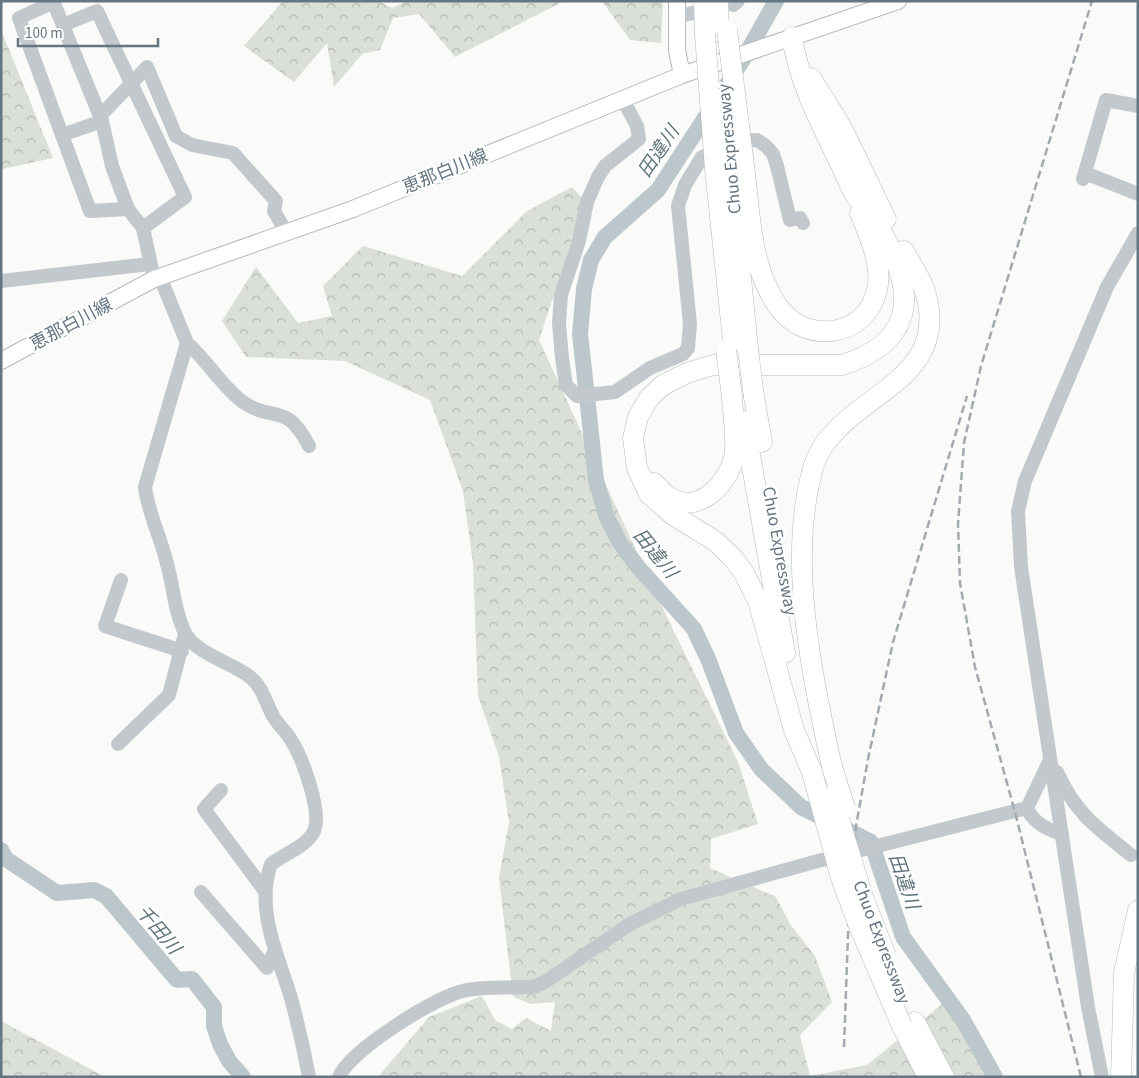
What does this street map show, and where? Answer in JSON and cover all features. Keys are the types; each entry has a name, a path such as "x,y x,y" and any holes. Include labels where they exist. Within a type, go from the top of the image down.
{"highway":[{"path":"727,2 717,32 730,167 766,284 783,314 812,331 834,332 850,326 868,310 875,296 878,283 877,265 857,198 810,103 796,63 792,37"},
{"name":"Chuo Expressway","path":"699,7 717,32 730,167 736,350"},
{"path":"792,37 814,84 841,126 884,214 923,286 927,300 928,321 925,343 906,374 852,415 830,436 816,461 805,505 803,534 805,617 823,770"},
{"name":"Chuo Expressway","path":"730,167 720,229 742,397 787,667 823,770 858,881 895,980 908,1024 928,1077"},
{"path":"823,770 794,730 758,601 744,573 715,541 673,514 649,494 637,468 633,438 638,417 649,398 663,385 687,373 713,365 842,365 859,360 876,350 886,341 896,329 904,308 904,281 899,265 871,212 857,198"},
{"path":"742,397 735,452 724,481 705,498 693,502 685,502 666,495 654,482 647,470 644,448 645,426 648,416 661,400 693,379 711,376 840,374 872,364 889,352 912,318 916,295 915,272"},
{"name":"Chuo Expressway","path":"823,770 841,878 859,926 908,1024 944,1077"},
{"path":"1121,1077 1120,1052 1124,973 1138,910"},
{"path":"1130,1077 1128,1055 1130,1002 1138,946"}],"main road":[{"name":"恵那白川線","path":"1,361 155,273 353,209 682,75 892,2"},
{"path":"677,9 677,50 682,75"}],"street":[{"path":"128,209 90,211 19,18 54,2 101,119 112,166 128,209 143,228 155,273 187,342 243,402 285,416 299,429 308,446"},
{"path":"677,9 699,7"},
{"path":"63,25 97,11 185,197 143,228"},
{"path":"62,135 101,119 131,82 147,67 176,136 192,145 233,153 276,201 274,211 286,232"},
{"path":"623,100 637,126 639,139 605,166 598,176 587,202 579,241 561,295 559,323 566,384 577,396 615,392 650,368 683,354 688,348 690,324 678,206 683,190 702,157 747,140 757,140 773,154 790,220 800,218 804,223"},
{"path":"1138,106 1106,100 1084,176 1138,194"},
{"path":"1102,1077 1088,1007 1050,760 1021,567 1018,518 1021,495 1058,401 1103,296 1138,232"},
{"path":"1,281 155,273"},
{"path":"118,744 169,696 185,634 145,487 187,342"},
{"path":"121,580 105,626 182,650"},
{"path":"185,634 210,654 253,680 278,724 292,740 312,790 316,811 314,831 307,841 271,864 265,891 266,911 274,952 284,976 299,1028 309,1077"},
{"path":"338,1077 354,1056 433,1003 451,994 467,990 536,986 545,982 630,924 681,900 703,892 1027,808 1050,760"},
{"path":"1050,760 1069,797 1083,816 1131,855"},
{"path":"221,790 204,809 265,891"},
{"path":"1027,808 1031,816 1049,830 1062,829"},
{"path":"1062,829 1070,815 1083,816"},
{"path":"201,892 267,968 274,952"}],"green space":[{"path":"283,1 378,1 392,8 407,1 564,1 455,57 419,14 393,18 380,50 362,54 334,87 327,43 294,82 244,46"},
{"path":"602,1 663,1 661,43 630,40"},
{"path":"1,30 53,158 2,169 1,169"},
{"path":"572,187 585,201 539,340 665,613 738,762 758,824 711,839 710,868 776,897 790,924 815,956 832,1002 800,1035 810,1076 867,1065 946,1001 990,1077 378,1077 429,1017 482,996 495,1020 512,1029 526,1018 551,1031 555,1002 531,1004 513,997 499,878 509,822 499,757 478,696 473,564 463,491 430,400 345,361 246,357 222,321 256,267 298,323 332,316 323,286 363,246 462,276 527,211"},
{"path":"1,1021 105,1077 1,1077"}],"waterway":[{"name":"田違川","path":"776,1 742,61 658,190 605,237 591,260 584,289 580,334 596,480 607,518 620,543 638,567 694,629 709,661 736,733 761,769 801,807 871,842 903,937 963,1020 995,1077"},
{"name":"千田川","path":"1,850 6,859 57,893 94,890 106,896 177,980 192,979 214,1007 214,1026 220,1044 229,1061 243,1077"}],"railway":[{"path":"1081,1077 1015,812 975,667 960,583 958,524 964,443 981,366 1092,1"},
{"path":"844,1047 848,935 856,826 868,759 893,642 967,396"}]}
